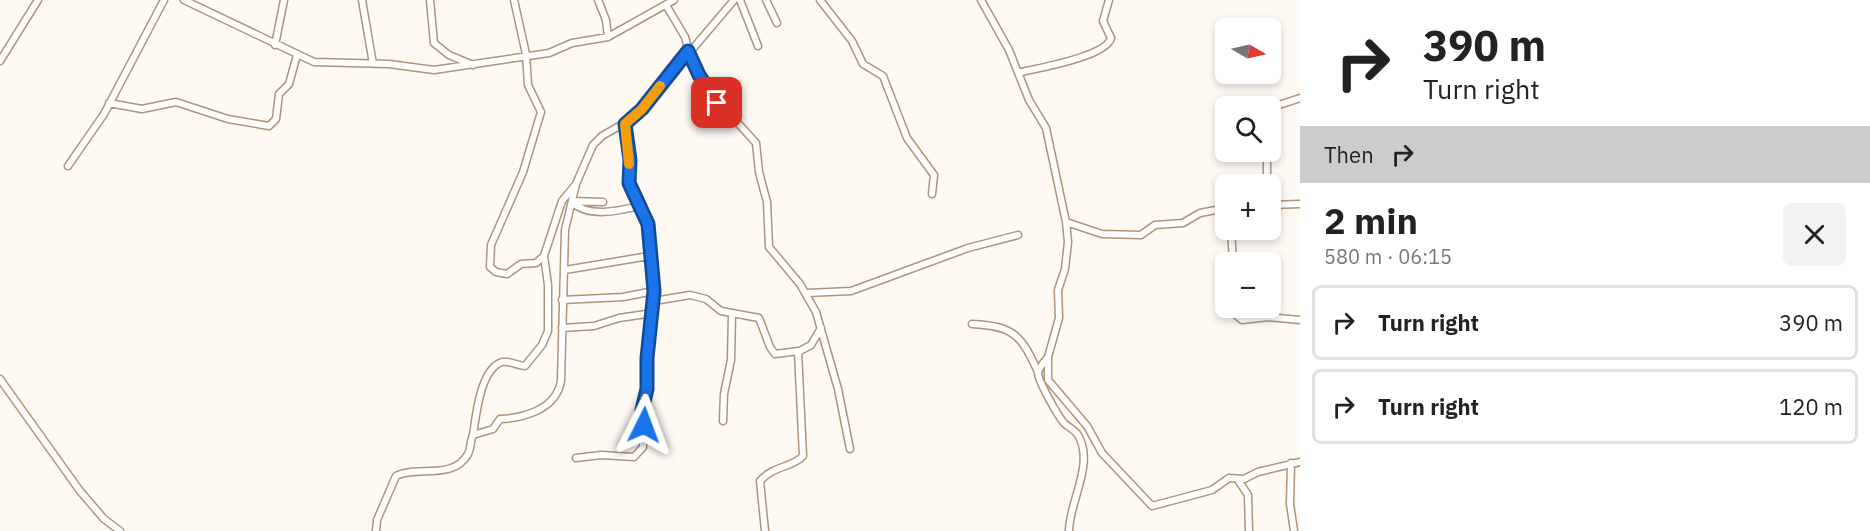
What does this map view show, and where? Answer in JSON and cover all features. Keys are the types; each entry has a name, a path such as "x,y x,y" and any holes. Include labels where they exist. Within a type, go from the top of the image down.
{"street":[{"path":"0,61 38,0"},
{"path":"68,166 94,131 164,0"},
{"path":"184,0 316,63 373,64 435,70 475,65 526,54 549,53 572,43 608,37 674,0"},
{"path":"275,45 284,0"},
{"path":"362,0 373,64"},
{"path":"430,0 434,43 449,56 475,65"},
{"path":"514,0 526,54 528,85 532,97 540,107 540,117 523,172 494,237 489,261 492,270 507,274 521,264 536,263 544,256"},
{"path":"598,0 606,20 608,37"},
{"path":"473,435 493,429 500,419 515,419 531,414 553,396 561,384 565,231 576,184 595,142 625,124 642,109 688,51 734,0"},
{"path":"740,0 758,46"},
{"path":"766,0 777,23"},
{"path":"820,0 852,41 863,64 883,76 907,138 934,175 932,194"},
{"path":"981,0 1029,100 1046,128 1066,222 1068,242 1065,269 1058,290 1059,318 1048,357 1047,375 1050,385 1080,416 1102,453 1148,504 1159,506 1168,500 1212,490 1229,478 1238,480 1300,462"},
{"path":"1018,73 1077,58 1110,42 1111,38 1103,25 1109,0"},
{"path":"666,6 685,37 692,63 712,95 756,143 759,172 767,202 769,247 807,293 821,327 850,449"},
{"path":"109,102 142,109 176,102 228,118 269,126 276,119 279,94 289,84 297,54"},
{"path":"1281,104 1300,98"},
{"path":"576,458 606,455 630,457 642,451 644,432 642,410 647,389 648,348 654,291 649,256 648,224 629,183 630,160 625,124"},
{"path":"376,531 377,520 396,476 432,472 454,466 467,455 482,389 494,367 502,362 525,366 546,338 548,285 544,256 562,201 576,184"},
{"path":"572,202 579,208 602,212 620,211 639,206"},
{"path":"572,202 603,202"},
{"path":"1281,205 1300,204"},
{"path":"1066,222 1095,233 1141,235 1155,225 1183,223 1200,213 1215,210"},
{"path":"807,293 851,291 968,248 1018,235"},
{"path":"565,270 649,256"},
{"path":"562,300 623,297 654,291"},
{"path":"654,301 690,295 706,299 722,311 759,318 773,353 779,355 799,351 811,345 821,327"},
{"path":"561,328 594,326 615,319 653,313"},
{"path":"723,421 724,394 731,354 732,313"},
{"path":"1240,318 1242,320 1259,318"},
{"path":"1279,318 1300,320"},
{"path":"972,324 1005,329 1018,336 1059,415 1077,433 1080,440 1083,471 1069,531"},
{"path":"765,531 760,481 776,467 801,459 804,453 799,351"},
{"path":"1038,373 1048,357"},
{"path":"0,379 80,491 104,519 120,531"},
{"path":"1291,463 1294,531"},
{"path":"1238,480 1248,495 1249,531"}],"slow traffic":[{"path":"629,164 625,124 635,117 660,86"}],"route":[{"path":"644,425 642,410 647,389 647,358 654,291 648,245 650,229 628,179 630,160 625,138 625,124 642,109 688,51 692,63 717,103"}]}
